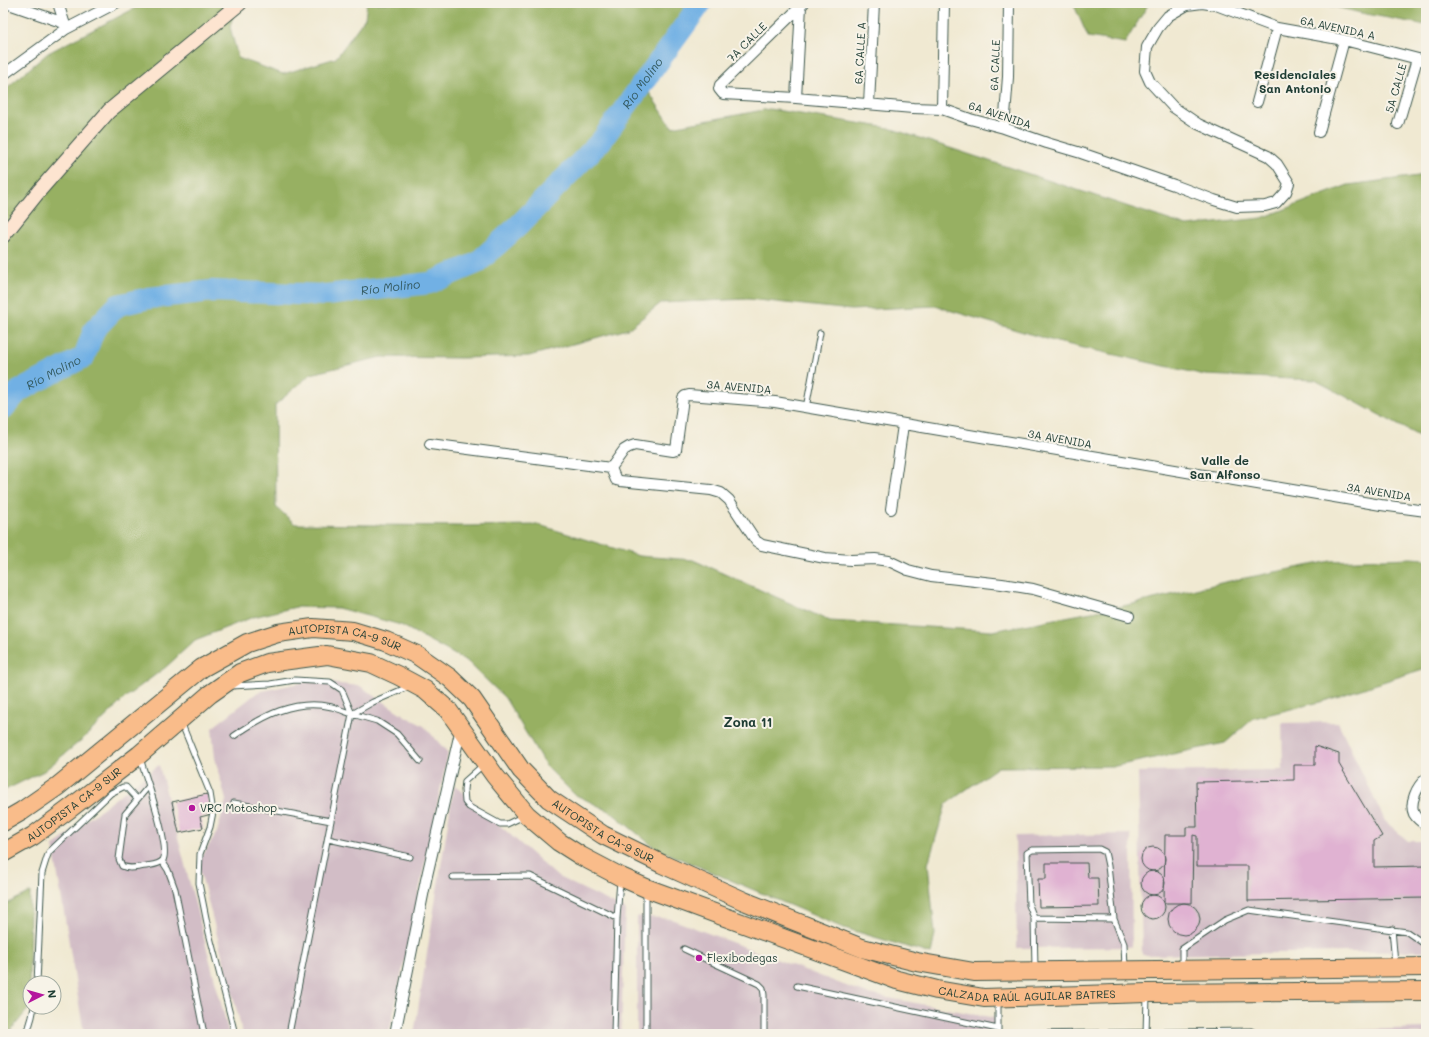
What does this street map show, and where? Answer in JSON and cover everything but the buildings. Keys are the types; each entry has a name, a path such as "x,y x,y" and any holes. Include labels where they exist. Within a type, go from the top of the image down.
{"highway":[{"name":"AUTOPISTA CA-9 SUR","path":"3,822 22,811 58,786 202,668 248,643 278,632 313,628 353,631 386,641 417,655 445,674 472,699 521,770 549,799 603,835 662,864"},
{"name":"AUTOPISTA CA-9 SUR","path":"3,853 33,836 139,755 210,694 240,674 267,663 327,655 371,663 425,690 448,710 485,763 527,815 559,842 580,856 646,888"},
{"path":"646,888 662,864"},
{"name":"CALZADA RAÚL AGUILAR BATRES","path":"662,864 751,904 862,948 917,962 974,972 1426,967"},
{"name":"CALZADA RAÚL AGUILAR BATRES","path":"646,888 897,980 937,990 984,998 1147,993 1426,991"}],"main road":[{"path":"3,236 39,191 109,111 240,3"}],"street":[{"path":"6,3 65,26"},
{"path":"58,3 65,26"},
{"path":"3,75 65,26 116,3"},
{"name":"6A CALLE A","path":"869,104 874,3"},
{"path":"942,109 944,3"},
{"name":"6A CALLE","path":"1004,128 1008,77 1009,3"},
{"name":"6A AVENIDA A","path":"1276,203 1286,192 1289,183 1277,164 1268,156 1198,124 1173,107 1150,82 1144,71 1148,47 1158,28 1168,16 1187,5 1202,3 1216,5 1277,28 1344,40 1421,60"},
{"path":"796,98 802,5"},
{"name":"7A CALLE","path":"725,81 802,5"},
{"path":"1257,102 1277,28"},
{"path":"1319,132 1344,40"},
{"name":"5A CALLE","path":"1398,124 1421,60"},
{"name":"6A AVENIDA","path":"725,81 720,85 719,89 724,94 942,109 1081,153 1237,207 1265,206 1276,203"},
{"name":"3A AVENIDA","path":"611,468 624,450 635,445 673,451 676,450 683,398 689,395 775,402 903,425 1381,505 1426,511"},
{"path":"891,509 903,425"},
{"path":"430,444 611,468 616,480 620,482 711,490 721,493 729,500 756,541 762,545 825,558 851,560 875,558 889,561 908,570 931,576 1033,589 1129,616"},
{"path":"394,1034 426,880 461,728"},
{"path":"1426,779 1416,791 1413,812 1419,820 1426,825"}],"lane":[{"path":"806,408 820,333"},
{"path":"220,687 270,684 294,680 330,682 342,690 352,714 290,1034"},
{"path":"352,714 390,694 414,684"},
{"path":"234,736 255,721 285,708 308,704 331,707 376,721 397,734 420,761"},
{"path":"180,720 210,793 213,812 210,827 200,854 199,883 235,1034"},
{"path":"139,755 162,832 165,854 162,861 155,865 128,869 122,866 119,859 125,814 148,787"},
{"path":"485,763 465,781 465,802 469,807 500,824 506,824 527,815"},
{"path":"36,975 42,873 46,856 111,793 122,787 126,787 137,799"},
{"path":"234,803 331,821"},
{"path":"328,839 410,857"},
{"path":"1035,972 1034,918 1030,905 1027,853 1029,851 1099,849 1105,852 1108,866 1114,918 1118,932 1124,944 1125,971"},
{"path":"162,861 168,870 175,890 204,1034"},
{"path":"453,877 530,876 617,918"},
{"path":"614,1034 617,918 621,877"},
{"path":"646,888 646,1034"},
{"path":"1182,970 1182,949 1225,920 1249,910 1407,932 1426,946"},
{"path":"1034,918 1114,918"},
{"path":"1392,929 1395,967"},
{"path":"684,949 758,984 763,988 764,1034"},
{"path":"796,986 998,1032 997,998"},
{"path":"1146,1033 1147,993"},
{"path":"27,1034 32,1015"},
{"path":"1024,1034 1251,1030 1258,1034"}],"shaded area":[{"path":"309,681 360,686 405,716 424,726 448,753 389,1034 243,1034 198,863 217,832 226,800 215,758 212,728 258,692"},
{"path":"1338,722 1385,821 1408,841 1426,841 1426,951 1142,955 1138,772 1283,770 1282,723"},
{"path":"159,765 229,1034 84,1034 53,846"},
{"path":"454,785 558,877 625,909 621,1034 414,1034"},
{"path":"1131,834 1132,947 1017,948 1015,836"},
{"path":"637,916 671,919 867,994 995,1018 996,1034 637,1034"},
{"path":"1426,1028 1426,1034 1223,1034"}],"green space":[{"path":"145,3 236,3 230,27 238,58 283,74 336,58 365,18 367,3 701,3 640,79 672,127 769,109 889,128 1187,226 1262,218 1348,185 1426,175 1426,440 1315,380 1205,375 1057,342 935,306 851,310 748,299 661,303 628,329 529,356 461,358 381,357 311,374 275,405 276,507 295,524 460,526 539,525 639,556 693,560 830,621 993,631 1133,604 1225,582 1331,561 1411,558 1426,559 1426,668 1324,701 1254,718 1225,743 1116,766 998,767 946,804 928,864 935,934 931,954 841,927 655,848 611,812 574,794 546,766 505,698 468,662 401,625 338,608 296,607 253,617 195,640 166,667 127,696 85,737 44,771 3,791 3,91 48,53"},
{"path":"1073,3 1149,3 1125,43 1088,37"},
{"path":"1319,3 1426,3 1426,25 1361,13"},
{"path":"30,892 29,975 22,975 22,1015 23,1015 8,1034 3,1034 3,906"}],"waterway":[{"name":"Río Molino","path":"3,409 19,391 84,357 94,330 118,305 149,298 212,291 326,295 430,283 477,263 518,226 601,141 701,3"}],"place":[{"name":"VRC Motoshop","path":"192,808"},
{"name":"Flexibodegas","path":"699,958"}],"district":[{"name":"Residenciales San Antonio","path":"1295,82"},
{"name":"Valle de San Alfonso","path":"1225,468"},
{"name":"Zona 11","path":"748,722"}]}
